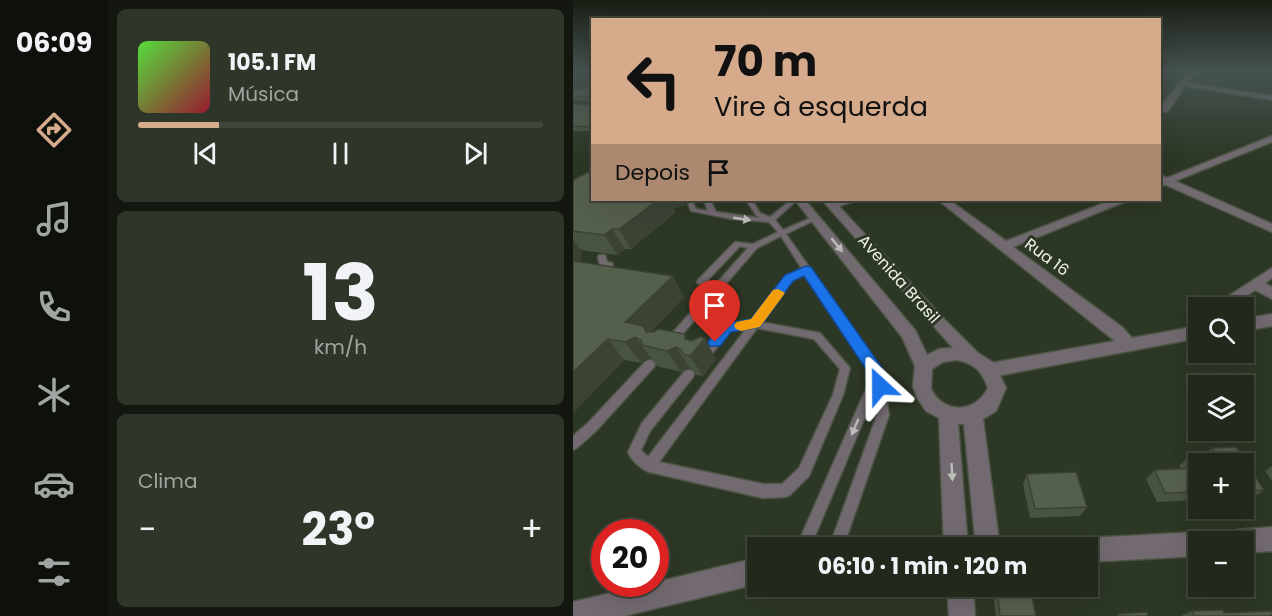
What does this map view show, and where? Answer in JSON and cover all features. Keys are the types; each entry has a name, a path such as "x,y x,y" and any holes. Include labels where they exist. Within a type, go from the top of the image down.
{"street":[{"path":"1162,181 1272,139"},
{"path":"1162,181 1272,228"},
{"name":"Avenida Brasil","path":"801,201 909,334 924,366 922,390 931,405 948,414"},
{"name":"Rua 16","path":"944,201 1107,324 1128,345"},
{"path":"1004,246 1117,201"},
{"name":"Avenida Brasil","path":"830,202 939,324 971,356 991,370"},
{"path":"1234,297 1272,272"},
{"path":"1255,283 1272,294"},
{"path":"1254,323 1272,320"},
{"path":"1171,337 1188,326"},
{"path":"955,537 948,414 973,415 989,406 997,388 991,370 1188,334"},
{"path":"924,366 939,356 957,354 971,356"},
{"path":"973,415 987,537"},
{"path":"1254,540 1272,539"},
{"path":"1098,549 1188,545"},
{"path":"573,615 747,573"},
{"path":"961,597 963,616"}],"lane":[{"path":"707,201 713,214"},
{"path":"750,201 758,214 771,220 782,232 878,373 883,415 840,537"},
{"path":"691,204 693,210 747,220 771,220 793,201"},
{"path":"664,348 755,246 815,218"},
{"path":"701,282 738,244 755,246"},
{"path":"601,257 603,264 609,265"},
{"path":"649,466 789,278 806,270"},
{"path":"689,374 646,427 634,452 649,466 763,491 785,490 804,472 838,395 845,368 817,336 755,324 726,328 704,356"},
{"path":"573,444 593,427 650,364"},
{"path":"808,537 878,373"}],"building":[{"path":"573,104 590,105 591,126 573,126"},
{"path":"591,172 591,201 657,201 619,229 612,229 604,235 573,231 573,180"},
{"path":"573,261 673,276 625,322 643,326 646,332 659,329 685,334 685,339 691,341 700,337 705,338 690,356 683,354 682,350 676,347 667,351 642,345 641,340 635,337 625,342 608,339 573,372"},
{"path":"1236,447 1240,453 1214,453 1212,448"},
{"path":"1188,468 1188,492 1165,493 1155,470"},
{"path":"1076,472 1087,507 1035,509 1027,474"},
{"path":"1254,475 1264,490 1254,490"},
{"path":"998,597 1032,597 1036,616 1000,616"},
{"path":"1223,610 1224,613 1272,611 1272,616 1194,616 1192,611"},
{"path":"1147,612 1148,616 1118,616 1118,614"}],"slow traffic":[{"path":"741,326 755,324 778,293"}],"route":[{"path":"715,342 726,328 755,324 789,278 806,270 878,373 880,386"}]}
